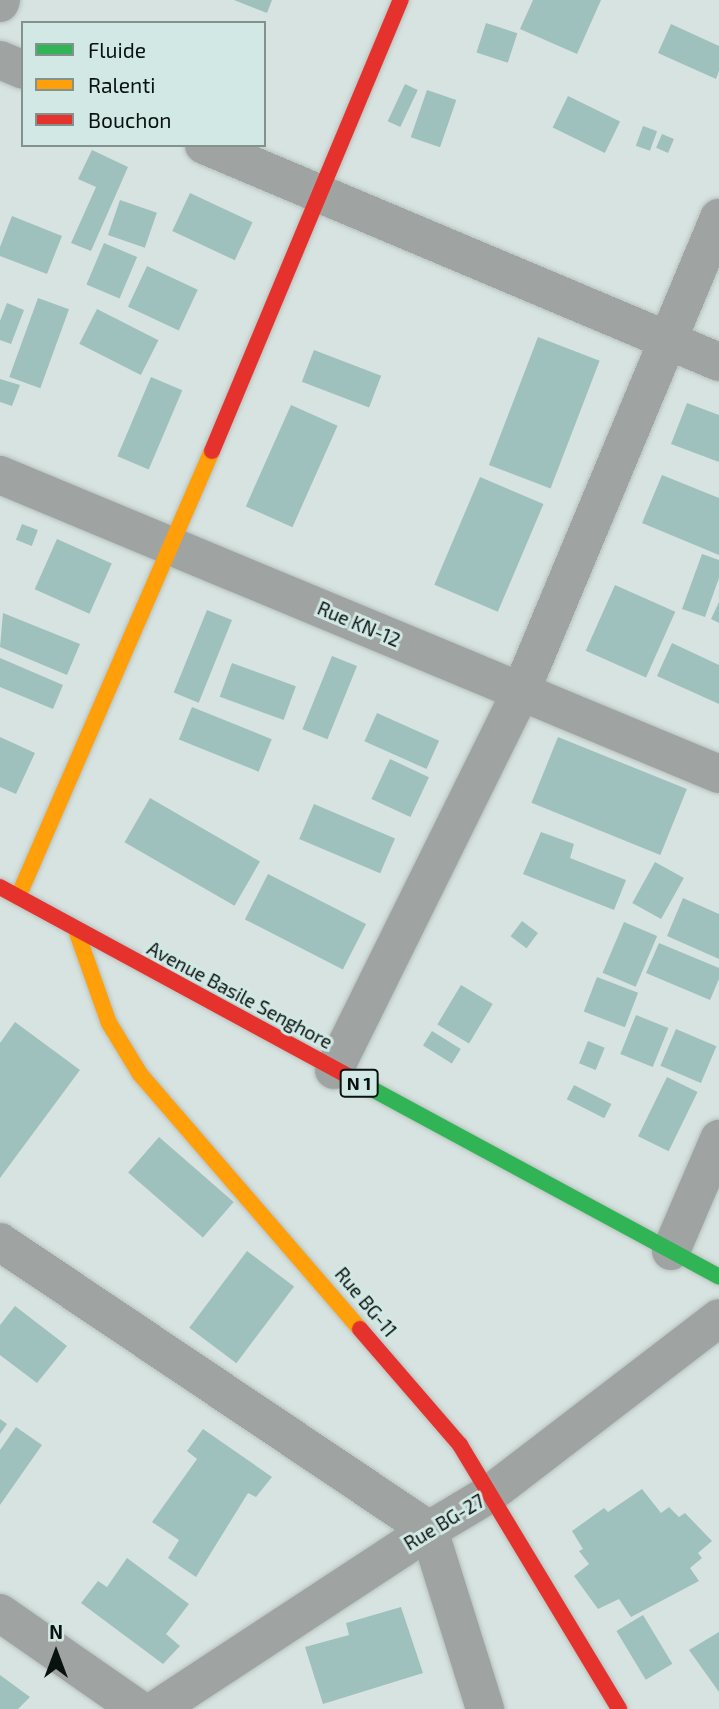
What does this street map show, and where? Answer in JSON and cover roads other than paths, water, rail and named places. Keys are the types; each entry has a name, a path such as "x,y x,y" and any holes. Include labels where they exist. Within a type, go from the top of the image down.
{"main road":[{"path":"18,897 172,546 401,0"},
{"name":"Avenue Basile Senghore","path":"0,887 719,1277"},
{"name":"Rue BG-11","path":"76,930 109,1023 140,1074 451,1435 491,1493 620,1709"}],"street":[{"path":"0,60 21,68"},
{"path":"209,147 719,362"},
{"path":"334,1069 521,691 719,218"},
{"name":"Rue KN-12","path":"0,475 719,774"},
{"path":"671,1251 719,1139"},
{"path":"0,1242 429,1530 485,1709"},
{"name":"Rue BG-27","path":"157,1709 429,1530 491,1493 719,1318"},
{"path":"0,1613 138,1709"}]}
